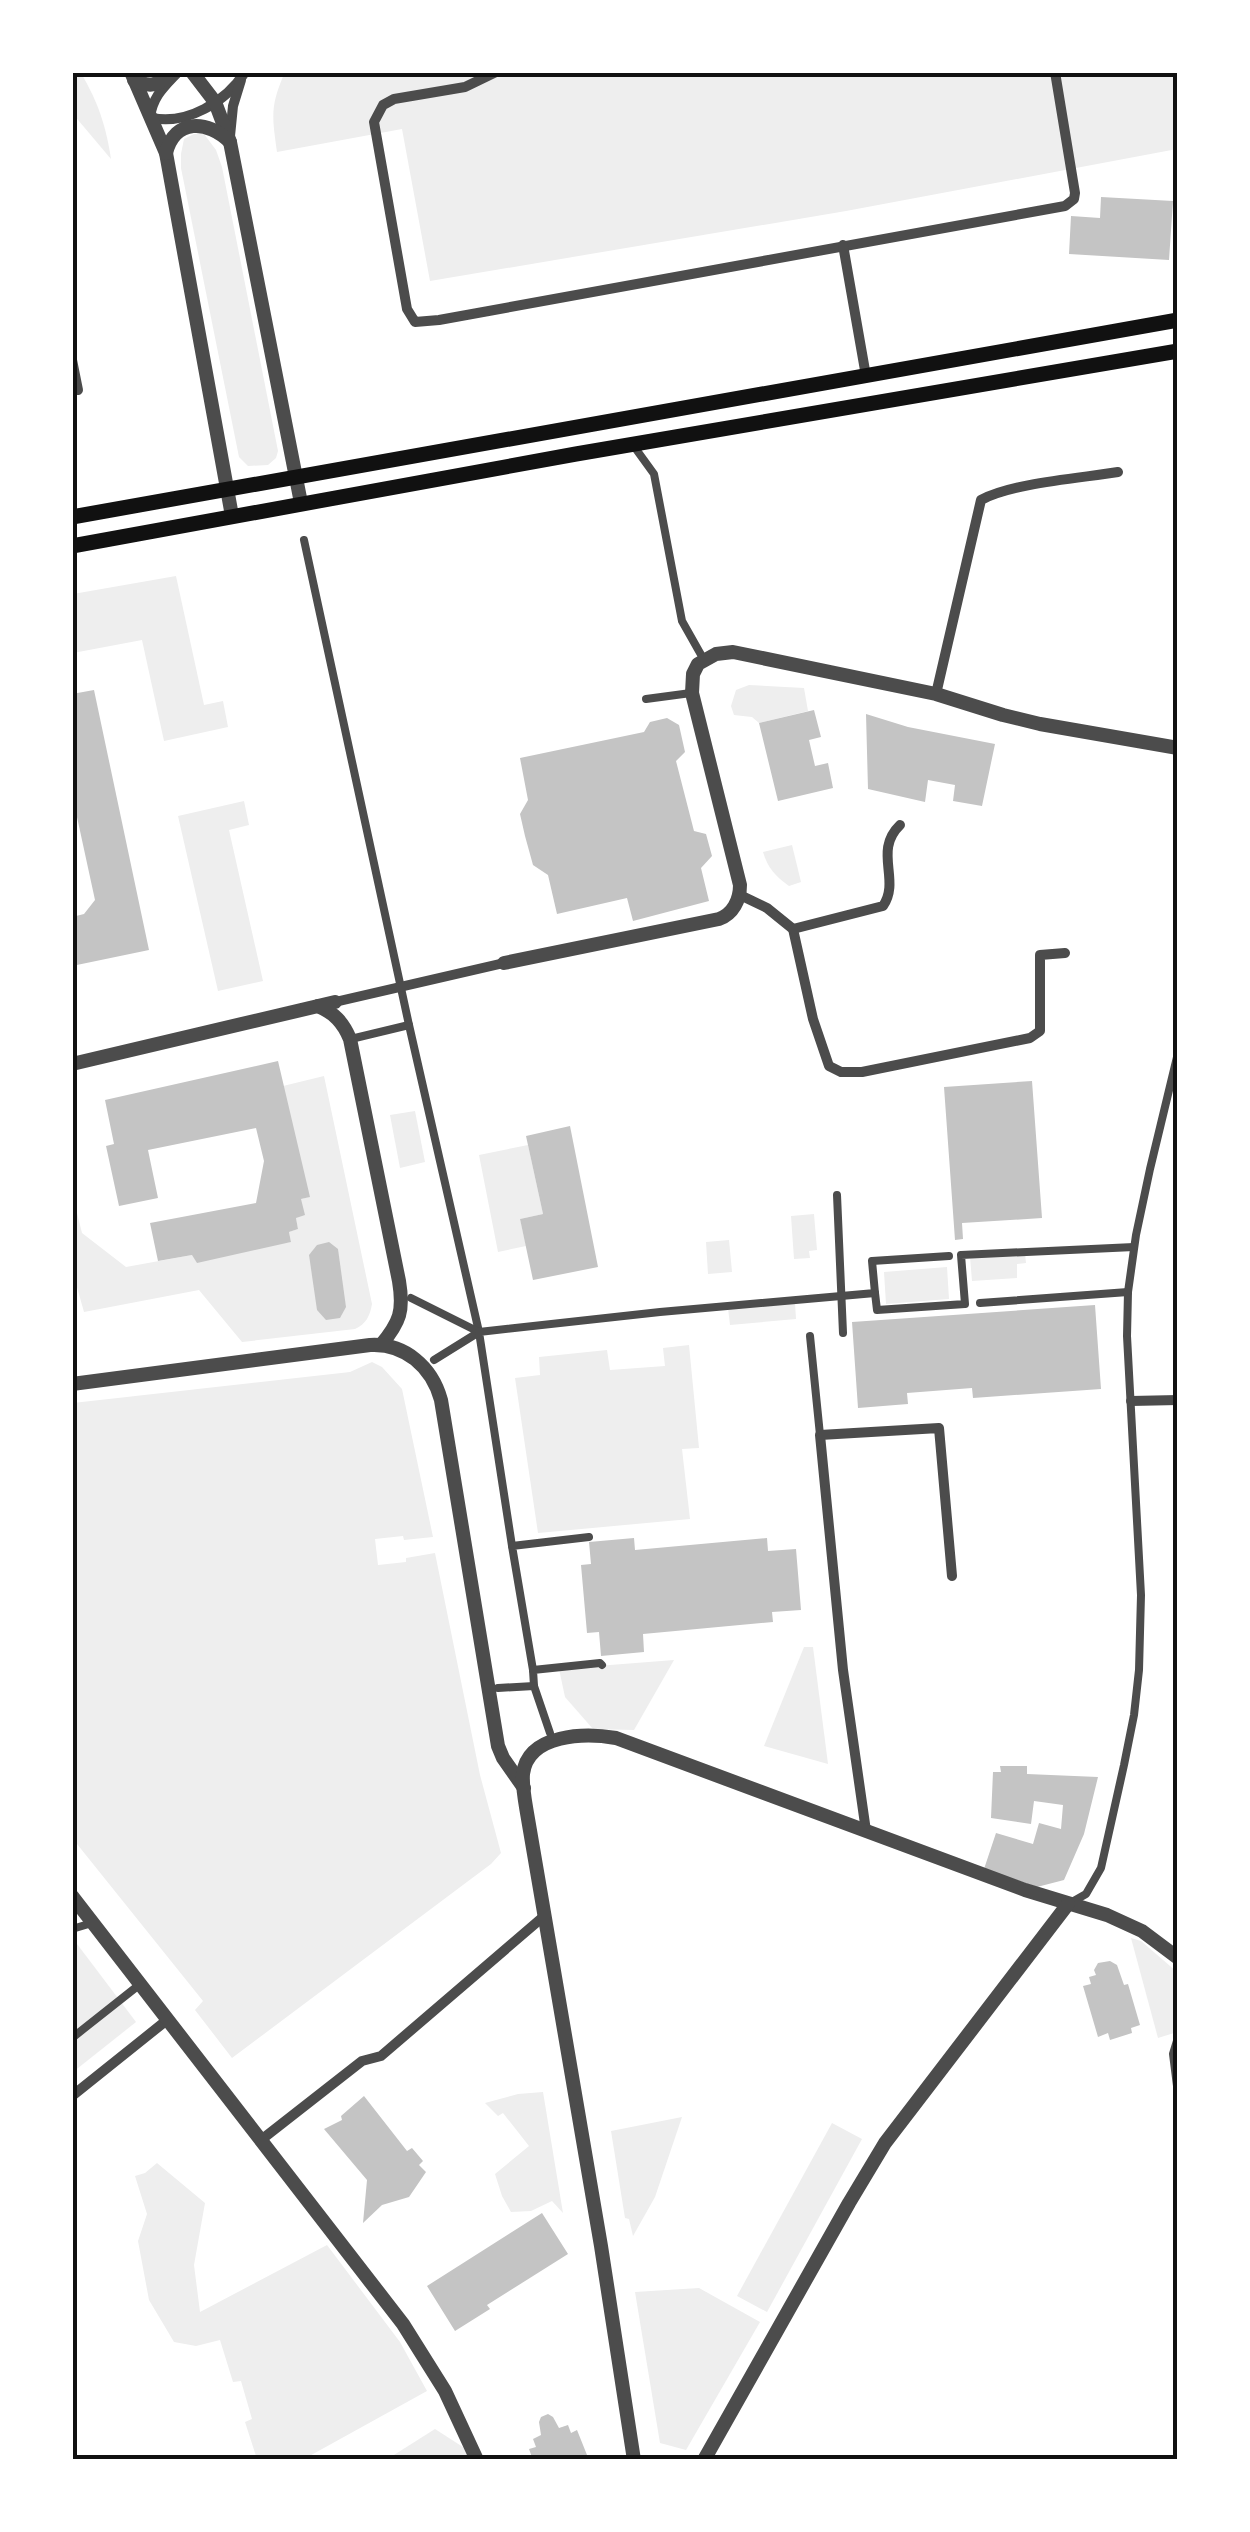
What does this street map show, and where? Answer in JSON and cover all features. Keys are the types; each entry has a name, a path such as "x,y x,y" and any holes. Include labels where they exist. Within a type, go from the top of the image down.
{"main road":[{"path":"72,517 1178,320"},
{"path":"72,546 1178,350"},
{"path":"611,422 633,445"}],"street":[{"path":"132,76 152,85 163,80 168,72"},
{"path":"150,117 156,95 178,72"},
{"path":"192,72 215,102 230,142 301,504"},
{"path":"496,72 465,87 394,98 382,106 374,122 407,309 416,322 1065,206 1075,193 1055,72"},
{"path":"132,76 166,153 232,516"},
{"path":"150,117 178,119 200,111 243,76"},
{"path":"230,142 233,106 243,76"},
{"path":"166,153 174,134 191,126 210,128 230,142"},
{"path":"842,246 866,376"},
{"path":"72,360 78,390 72,390"},
{"path":"633,445 654,474 682,621 704,660"},
{"path":"936,694 982,500 1008,490 1118,472"},
{"path":"304,540 478,1332 534,1686 550,1733"},
{"path":"72,1064 504,963 727,916 740,895 692,693 698,664 716,654 732,652 936,694 1003,716 1178,748"},
{"path":"646,699 692,693"},
{"path":"793,929 883,906 890,892 886,852 889,838 900,824"},
{"path":"740,895 768,908 793,929 813,1019 829,1066 850,1074 1030,1038 1040,1031 1040,955 1066,953"},
{"path":"318,1006 335,1016 350,1039 399,1281 401,1312 381,1344"},
{"path":"355,1038 410,1025"},
{"path":"704,2460 885,2143 1068,1904 1086,1894 1101,1868 1134,1716 1141,1635 1128,1292 1150,1168 1178,1053"},
{"path":"837,1196 843,1333"},
{"path":"948,1256 872,1261 877,1310 965,1304 961,1255 1134,1247"},
{"path":"980,1303 1128,1292"},
{"path":"434,1360 478,1332 875,1294"},
{"path":"411,1298 478,1332"},
{"path":"810,1336 843,1670 866,1831"},
{"path":"72,1384 381,1344 411,1355 438,1391 498,1746 524,1789"},
{"path":"1132,1401 1178,1400"},
{"path":"820,1435 939,1428 952,1576"},
{"path":"512,1546 589,1537"},
{"path":"532,1670 602,1665"},
{"path":"498,1688 534,1686"},
{"path":"634,2459 524,1789 526,1764 536,1748 564,1738 603,1736 644,1748 1026,1890 1106,1915 1142,1931 1178,1958"},
{"path":"72,1896 403,2324 445,2391 478,2460"},
{"path":"261,2140 362,2060 381,2056 543,1917"},
{"path":"72,1928 93,1923"},
{"path":"72,2038 140,1984"},
{"path":"72,2096 167,2020"},
{"path":"1178,2041 1174,2054 1178,2086"}],"shaded area":[{"path":"285,72 1178,73 1177,149 846,211 430,281 402,129 277,152 274,111"},
{"path":"72,73 81,73 92,94 111,159 73,114"},
{"path":"204,134 222,167 278,451 268,465 248,466 239,457 181,168 184,139"},
{"path":"176,576 204,705 223,701 228,727 164,741 142,640 73,653 73,594"},
{"path":"749,685 804,688 808,711 759,723 752,717 734,715 731,706 736,690"},
{"path":"244,801 249,825 229,830 263,981 218,991 178,816"},
{"path":"792,845 801,882 789,886 773,871 763,852"},
{"path":"324,1076 372,1304 365,1322 355,1329 242,1342 199,1290 84,1312 73,1273 72,1193 82,1233 126,1267 291,1242 289,1232 298,1229 296,1218 301,1199 309,1197 283,1086"},
{"path":"415,1111 425,1162 400,1168 390,1115"},
{"path":"528,1145 543,1214 520,1219 526,1246 498,1252 479,1155"},
{"path":"814,1214 817,1250 809,1251 810,1258 794,1259 791,1216"},
{"path":"729,1240 732,1272 708,1274 706,1242"},
{"path":"1025,1254 1026,1263 1017,1264 1017,1278 972,1281 970,1257"},
{"path":"947,1267 949,1299 886,1304 884,1272"},
{"path":"795,1303 796,1319 730,1325 728,1308"},
{"path":"689,1345 699,1448 682,1449 690,1519 538,1533 515,1378 540,1375 539,1357 607,1350 610,1370 665,1366 663,1348"},
{"path":"372,1362 402,1389 433,1537 375,1539 378,1565 435,1553 480,1775 501,1853 232,2058 195,2010 203,2001 73,1839 73,1403 350,1372"},
{"path":"804,1647 813,1647 828,1764 764,1746"},
{"path":"674,1660 634,1730 593,1729 565,1697 559,1669"},
{"path":"1131,1938 1141,1941 1177,1972 1174,2033 1158,2038"},
{"path":"72,1941 136,2022 73,2072"},
{"path":"543,2092 563,2213 552,2201 531,2211 511,2212 495,2174 529,2146 503,2113 498,2116 485,2103"},
{"path":"682,2117 655,2197 633,2236 629,2219 625,2218 611,2131"},
{"path":"832,2123 862,2139 767,2312 737,2296"},
{"path":"157,2163 205,2203 194,2265 200,2312 327,2245 400,2342 427,2391 304,2459 257,2459 245,2422 252,2419 241,2381 233,2382 220,2340 196,2346 174,2342 149,2300 138,2241 147,2214 135,2176"},
{"path":"699,2288 760,2322 686,2450 660,2443 635,2292"},
{"path":"435,2429 466,2449 471,2460 386,2460"}],"building":[{"path":"1101,197 1173,201 1169,260 1069,254 1071,216 1100,218"},
{"path":"94,690 149,950 72,966 72,917 84,914 95,900 72,794 72,694"},
{"path":"814,710 821,737 809,740 815,766 828,763 833,788 778,801 759,723"},
{"path":"866,714 908,727 995,744 982,806 953,801 955,785 928,780 925,802 868,789"},
{"path":"667,718 679,725 685,752 676,761 694,831 706,834 712,856 701,868 709,901 633,921 627,898 557,914 548,875 533,865 525,836 520,814 528,800 520,758 644,732 650,722"},
{"path":"278,1061 310,1197 301,1199 305,1215 296,1218 298,1229 289,1232 291,1242 197,1263 192,1255 158,1261 150,1223 256,1203 264,1161 256,1128 148,1150 158,1198 119,1206 106,1146 114,1144 105,1100"},
{"path":"1032,1081 1042,1218 962,1223 963,1239 955,1240 944,1087"},
{"path":"570,1126 598,1267 533,1280 520,1219 543,1214 526,1136"},
{"path":"329,1242 338,1249 346,1307 340,1318 326,1320 317,1310 309,1255 317,1245"},
{"path":"1095,1305 1101,1389 973,1398 972,1388 907,1393 908,1404 858,1408 852,1322"},
{"path":"634,1538 635,1550 767,1538 768,1551 796,1549 801,1610 772,1612 773,1622 643,1634 644,1652 601,1656 599,1632 587,1633 581,1565 591,1564 589,1542"},
{"path":"1000,1766 1027,1766 1027,1774 1098,1777 1084,1834 1064,1880 1037,1887 984,1869 996,1833 1033,1844 1039,1823 1061,1829 1063,1805 1034,1801 1031,1824 991,1818 993,1772 1001,1772"},
{"path":"1110,1961 1117,1965 1124,1985 1128,1984 1140,2025 1131,2028 1132,2033 1110,2040 1108,2033 1098,2037 1083,1986 1091,1984 1089,1977 1096,1975 1098,1963"},
{"path":"364,2096 407,2151 412,2148 423,2161 419,2165 426,2172 409,2197 382,2205 363,2223 367,2180 324,2129 342,2120 341,2116"},
{"path":"542,2213 568,2254 487,2305 490,2309 455,2331 427,2286"},
{"path":"548,2414 559,2428 568,2425 571,2433 577,2430 589,2460 533,2460 529,2449 536,2447 533,2439 541,2435 539,2422"}]}
